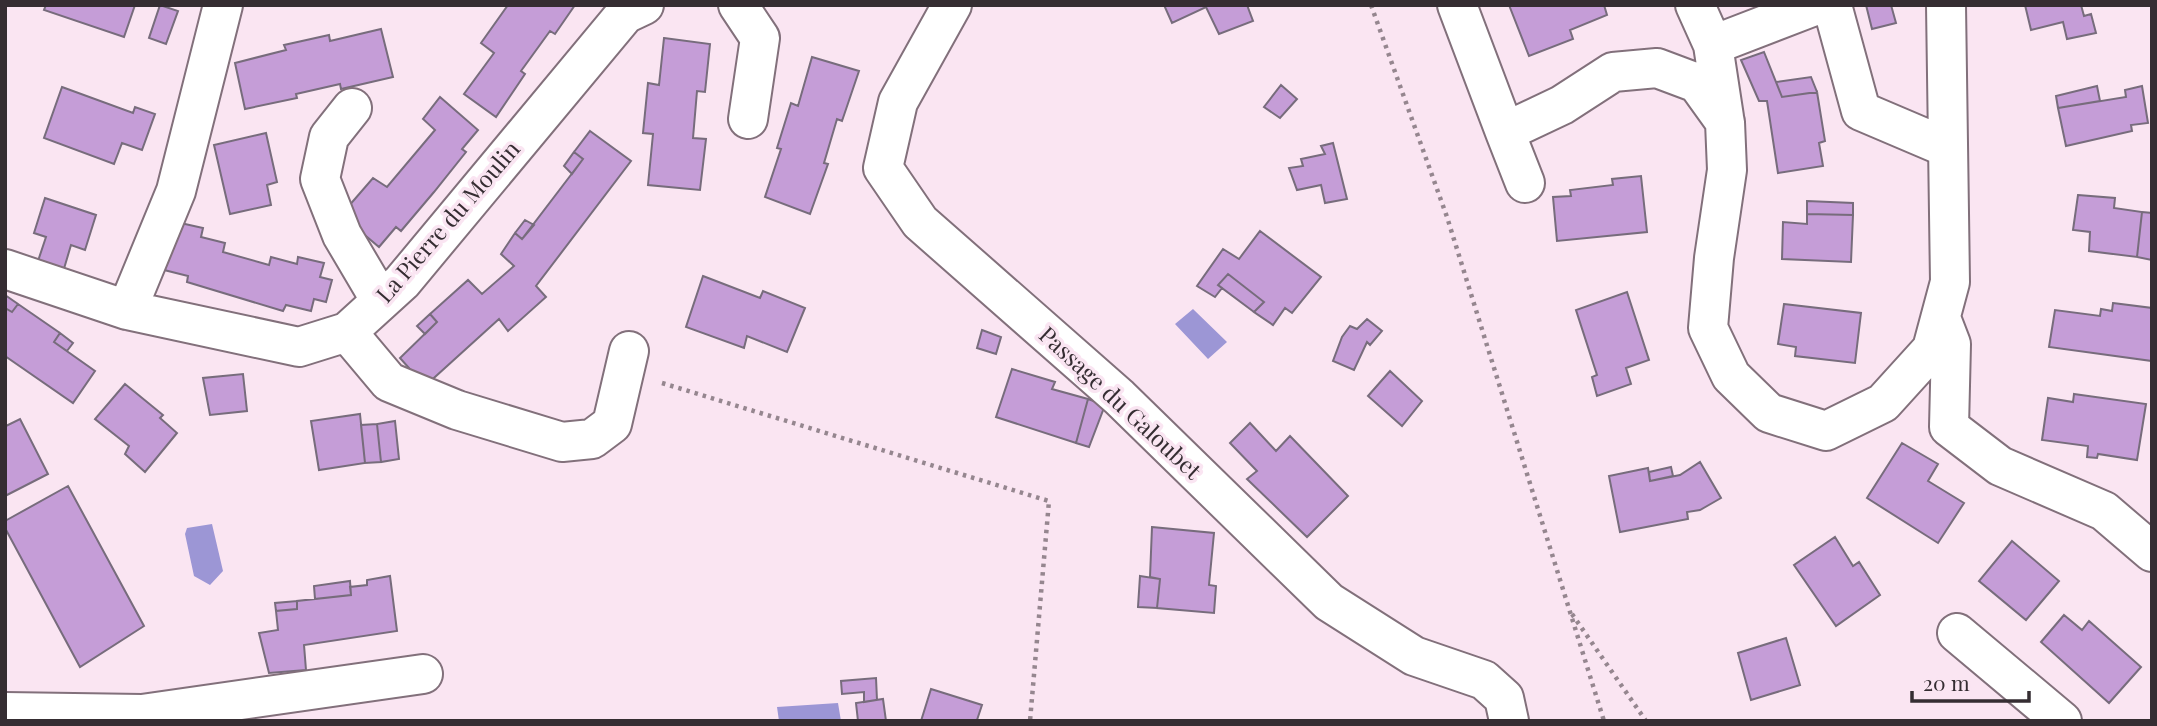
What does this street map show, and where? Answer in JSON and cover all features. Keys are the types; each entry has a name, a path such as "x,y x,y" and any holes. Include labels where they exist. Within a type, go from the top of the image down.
{"street":[{"path":"127,310 176,191 223,5"},
{"name":"La Pierre du Moulin","path":"5,269 127,310 299,347 347,332 402,282 625,14 644,5"},
{"path":"738,5 760,38 748,119"},
{"name":"Passage du Galoubet","path":"952,5 898,102 883,168 920,222 1119,397 1329,602 1414,656 1484,680 1504,698 1509,721"},
{"path":"1457,5 1525,183"},
{"path":"1695,5 1713,45 1725,122 1727,170 1714,258 1708,328 1731,376 1769,413 1826,430 1883,403 1932,349 1950,282 1947,5"},
{"path":"1713,45 1817,5"},
{"path":"1832,5 1861,111 1948,148"},
{"path":"1506,132 1562,105 1613,72 1657,68 1697,83 1725,122"},
{"path":"352,108 329,137 320,179 342,235 381,301"},
{"path":"1941,316 1951,344 1949,426 2000,466 2104,511 2152,552"},
{"path":"347,332 389,382 457,410 562,442 592,439 612,424 629,351"},
{"path":"1957,633 2062,721"},
{"path":"5,712 142,714 423,674"}],"path":[{"path":"1371,5 1447,217 1604,721"},
{"path":"656,382 1049,501 1030,721"},
{"path":"1567,608 1646,721"}],"shaded area":[{"path":"1193,309 1227,342 1208,359 1175,324"},
{"path":"212,524 223,571 210,585 194,576 185,534 187,528"},
{"path":"838,703 841,721 779,721 777,707"}],"building":[{"path":"46,5 135,5 124,37 44,10"},
{"path":"160,5 178,11 166,44 149,38"},
{"path":"508,5 575,5 555,34 550,31 521,71 525,74 496,117 464,94 494,53 481,43"},
{"path":"1164,5 1247,5 1253,21 1219,34 1206,7 1172,23"},
{"path":"1509,5 1604,5 1607,15 1570,30 1573,39 1529,56"},
{"path":"1866,5 1891,5 1896,23 1872,29"},
{"path":"2025,5 2081,5 2084,16 2091,14 2096,33 2067,39 2063,22 2031,30"},
{"path":"381,29 393,77 341,89 340,84 296,94 297,98 245,109 235,63 286,50 284,45 329,35 330,41"},
{"path":"664,38 710,44 705,92 697,91 693,138 706,139 700,190 648,185 653,134 643,133 648,83 659,85"},
{"path":"1764,52 1782,97 1817,92 1825,141 1819,143 1823,166 1778,173 1767,101 1759,101 1741,60"},
{"path":"812,57 859,71 842,121 837,119 824,163 828,164 810,214 765,197 781,149 777,148 791,103 798,106"},
{"path":"1811,77 1817,92 1782,97 1776,82"},
{"path":"1281,85 1297,99 1280,118 1264,107"},
{"path":"2097,86 2100,101 2058,108 2056,96"},
{"path":"2142,86 2148,123 2131,125 2132,131 2066,146 2058,108 2126,97 2125,90"},
{"path":"62,87 133,113 135,107 155,114 142,150 122,143 114,164 44,138"},
{"path":"440,97 478,130 462,149 466,152 401,231 396,227 379,247 341,215 373,178 387,187 435,130 423,119"},
{"path":"590,131 631,161 536,286 546,297 508,331 499,319 425,386 400,358 437,322 430,314 468,280 482,294 514,266 501,254 515,233 522,239 583,159 574,152"},
{"path":"266,133 277,182 267,185 271,205 230,214 214,145"},
{"path":"1333,143 1347,199 1325,203 1321,185 1297,190 1289,168 1303,166 1301,159 1325,154 1321,146"},
{"path":"574,152 583,159 572,174 564,166"},
{"path":"1641,176 1647,232 1557,241 1553,197 1571,196 1570,190 1613,185 1612,179"},
{"path":"2078,195 2115,198 2114,208 2142,212 2137,257 2089,251 2090,232 2073,230"},
{"path":"45,198 96,215 85,250 71,245 63,272 37,264 46,237 34,233"},
{"path":"1807,201 1853,203 1853,215 1807,214"},
{"path":"2142,212 2152,213 2152,260 2137,257"},
{"path":"1807,214 1853,215 1851,262 1782,259 1783,222 1807,224"},
{"path":"525,220 534,225 522,239 515,233"},
{"path":"176,222 203,228 201,237 225,243 223,252 269,265 271,257 297,264 298,257 324,263 320,277 332,280 326,302 314,299 311,311 286,305 283,311 187,282 188,276 164,270"},
{"path":"1260,231 1321,277 1292,313 1285,308 1273,325 1254,312 1264,302 1228,274 1218,285 1222,288 1215,297 1197,286 1223,249 1239,259"},
{"path":"1228,274 1264,302 1254,312 1218,285"},
{"path":"703,276 760,298 763,291 805,308 787,352 747,336 744,348 686,327"},
{"path":"1627,292 1649,360 1626,368 1631,384 1597,396 1592,377 1597,375 1576,310"},
{"path":"5,295 18,304 12,312 5,308"},
{"path":"2113,303 2152,308 2152,361 2049,347 2055,310 2100,316 2101,309 2112,311"},
{"path":"18,304 60,333 54,342 95,371 73,403 5,356 5,308 12,312"},
{"path":"1784,304 1861,313 1855,363 1795,356 1796,347 1778,344"},
{"path":"430,314 437,322 425,334 417,326"},
{"path":"1367,319 1382,331 1370,345 1367,342 1354,370 1333,361 1342,337 1350,326 1357,329"},
{"path":"982,330 1001,337 996,354 977,348"},
{"path":"60,333 73,343 67,351 54,342"},
{"path":"1012,369 1055,382 1052,389 1088,399 1076,443 996,417"},
{"path":"1390,371 1422,401 1402,426 1368,396"},
{"path":"243,374 247,411 210,415 203,378"},
{"path":"125,384 163,415 160,418 177,433 145,472 125,454 129,446 95,419"},
{"path":"2074,394 2146,404 2137,460 2098,454 2097,458 2087,457 2088,446 2042,440 2048,398 2073,402"},
{"path":"1088,399 1105,405 1089,447 1076,443"},
{"path":"360,414 365,463 319,470 311,421"},
{"path":"20,419 48,474 5,496 5,425"},
{"path":"395,421 399,459 381,462 377,424"},
{"path":"1250,423 1276,451 1290,436 1348,496 1307,537 1247,479 1257,471 1230,443"},
{"path":"377,424 381,462 365,463 361,425"},
{"path":"1902,443 1938,464 1928,481 1964,503 1938,543 1867,498"},
{"path":"1700,462 1721,498 1700,510 1687,512 1688,519 1620,532 1609,476 1648,468 1650,481 1680,475"},
{"path":"1671,467 1673,476 1650,481 1649,472"},
{"path":"68,486 144,626 80,667 5,528 5,521"},
{"path":"1152,527 1214,533 1209,585 1216,586 1214,613 1157,608 1160,579 1150,577"},
{"path":"1835,537 1853,566 1859,562 1880,595 1836,626 1794,565"},
{"path":"2012,541 2059,581 2026,620 1979,581"},
{"path":"390,576 397,631 304,645 306,670 269,673 259,633 278,630 276,611 297,609 297,601 351,595 350,587 367,585 367,580"},
{"path":"1140,576 1160,579 1157,608 1138,607"},
{"path":"350,581 351,595 315,599 314,586"},
{"path":"297,601 297,609 276,611 275,603"},
{"path":"2064,615 2082,630 2089,621 2141,667 2109,703 2041,642"},
{"path":"1786,638 1800,685 1751,700 1738,653"},
{"path":"876,678 877,700 864,702 864,692 842,694 841,681"},
{"path":"931,689 982,705 977,720 979,721 921,721"},
{"path":"883,699 886,721 858,721 856,703"}]}
